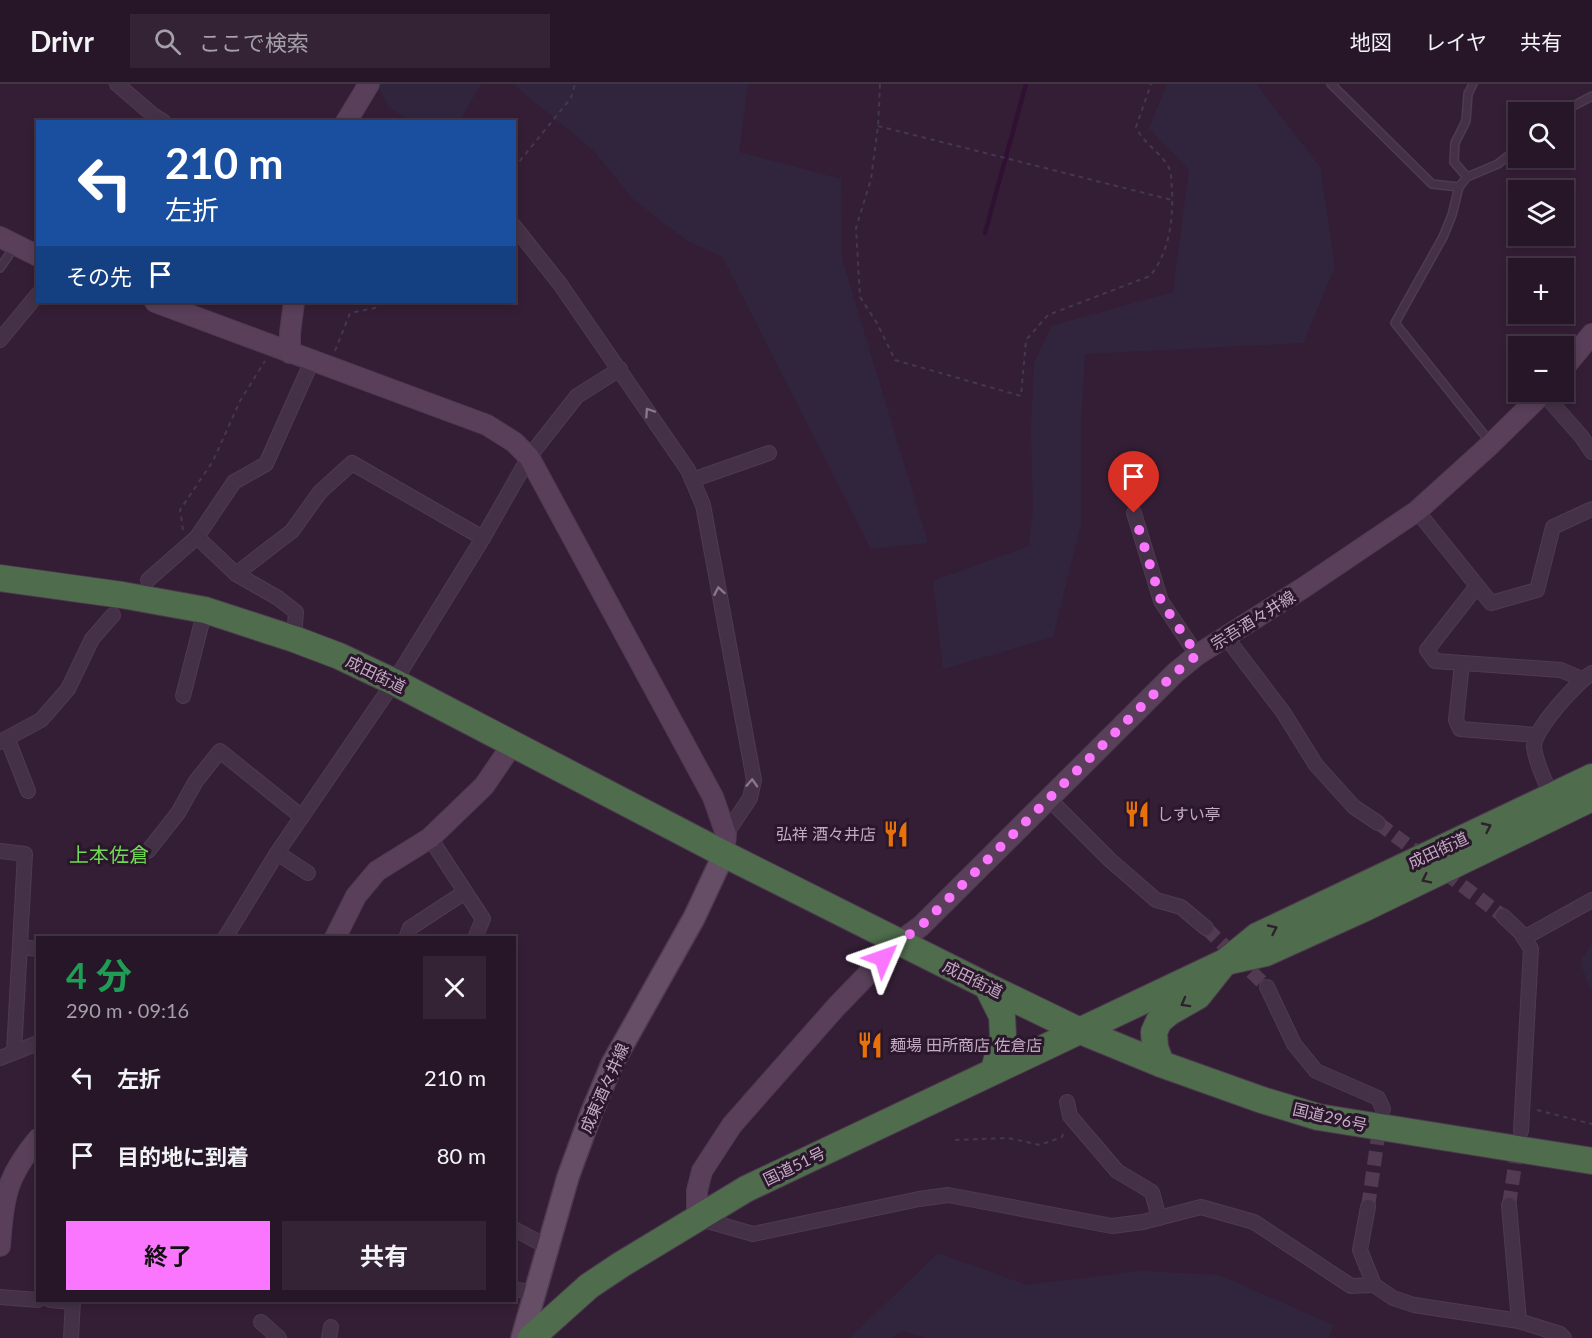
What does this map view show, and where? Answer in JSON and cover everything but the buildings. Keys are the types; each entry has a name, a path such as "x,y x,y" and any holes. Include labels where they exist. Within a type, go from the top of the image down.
{"highway":[{"name":"成田街道","path":"0,578 122,595 205,610 339,656 394,682 512,745 725,844 899,942 1078,1030 1225,962 1277,948 1364,909 1592,798"},
{"name":"成田街道","path":"1225,962 1257,936 1592,777"},
{"path":"1161,1064 1155,1047 1154,1032 1159,1021 1198,996 1225,962"},
{"path":"987,986 1002,1016 1003,1036 994,1070"},
{"name":"国道51号","path":"531,1338 589,1286 746,1189 1078,1030"},
{"name":"国道296号","path":"1078,1030 1161,1064 1262,1100 1318,1117 1592,1161"}],"main road":[{"name":"成東酒々井線","path":"522,1338 525,1291 548,1247 568,1177 591,1114 612,1064 694,918 725,844"}],"street":[{"path":"117,84 161,120"},
{"path":"347,120 369,84"},
{"path":"516,229 560,284 620,369 688,470 703,505 754,780 750,798 725,844"},
{"path":"7,242 36,255"},
{"path":"0,340 36,296"},
{"path":"158,303 487,426 514,442 530,457 713,797 725,844"},
{"path":"282,350 290,333 294,303"},
{"path":"1574,356 1592,334"},
{"path":"148,580 197,537 234,482 266,464 320,364"},
{"path":"226,936 277,853 394,682 530,457 577,396 620,369"},
{"name":"宗吾酒々井線","path":"697,1218 697,1191 702,1171 732,1125 836,1007 899,942 921,926 1175,673 1197,655 1303,588 1417,511 1491,444 1533,402"},
{"path":"1552,402 1592,452"},
{"path":"692,480 769,453"},
{"path":"236,574 292,531 320,492 352,463 483,538"},
{"path":"1417,511 1491,603 1537,590 1553,527 1592,509"},
{"path":"1134,513 1161,601 1197,655"},
{"path":"197,537 236,574 278,598 296,612 294,639"},
{"path":"1478,586 1426,650 1435,661 1561,670 1587,676"},
{"path":"183,696 205,610"},
{"path":"28,791 4,741 41,720 68,688 92,639 113,615"},
{"path":"1226,637 1283,712 1317,765 1354,807 1378,823"},
{"path":"1462,664 1456,720 1460,729 1537,735"},
{"path":"1552,796 1534,745 1537,735 1554,710 1587,676"},
{"path":"336,936 356,896 377,871 430,838 484,786 512,745"},
{"path":"148,851 178,813 196,781 220,751 302,817"},
{"path":"1049,799 1110,860 1156,900 1182,907 1206,928"},
{"path":"430,838 483,919 476,936"},
{"path":"0,851 26,854 14,1052"},
{"path":"277,853 308,873"},
{"path":"407,936 410,928 465,891"},
{"path":"1524,938 1592,900"},
{"path":"1503,916 1532,949 1521,1131"},
{"path":"20,947 36,949"},
{"path":"1267,987 1294,1044 1316,1071 1378,1098 1383,1109"},
{"path":"0,1058 36,1044"},
{"path":"1067,1102 1070,1116 1117,1171 1152,1192 1160,1218"},
{"path":"0,1246 6,1192 17,1166 36,1142"},
{"path":"697,1218 753,1234 948,1195 1112,1226 1160,1218 1201,1207 1254,1222 1351,1286 1374,1285"},
{"path":"1509,1205 1519,1321"},
{"path":"1368,1207 1360,1250 1374,1285 1393,1298 1414,1305 1519,1321 1560,1334 1564,1338"},
{"path":"516,1230 548,1247"},
{"path":"0,1298 36,1300"},
{"path":"71,1338 73,1302"},
{"path":"261,1322 279,1338"}],"lane":[{"path":"1331,84 1432,184 1459,187"},
{"path":"1467,177 1454,162 1455,143 1466,121 1468,94 1473,84"},
{"path":"1574,106 1592,96"},
{"path":"1491,444 1395,323 1443,237 1452,215 1459,187 1467,177 1498,164 1508,156"},
{"path":"0,268 7,242"}],"path":[{"path":"516,166 571,98 575,84"},
{"path":"880,84 878,126 871,179 856,228 860,297 877,323 895,360 1021,396 1026,340 1048,315 1150,276 1159,265 1173,214 1171,174 1168,166 1140,137 1136,127 1151,84"},
{"path":"878,126 1172,200"},
{"path":"320,364 351,313 375,308 382,303"},
{"path":"186,548 180,510 213,461 240,401 282,350"},
{"path":"1522,1107 1592,1124"},
{"path":"956,1140 1008,1138 1040,1145 1062,1137 1070,1116"}],"shaded area":[{"path":"377,84 481,84 460,120 409,120 388,106"},
{"path":"513,84 748,84 739,152 841,179 842,259 928,543 871,549 722,256 689,242 634,200 594,151"},
{"path":"1167,84 1256,84 1320,167 1335,267 1303,343 1085,354 1081,424 1081,524 1053,637 943,669 933,581 1029,546 1033,510 1031,432 1034,363 1051,326 1173,292 1189,170 1149,128"},
{"path":"1592,943 1592,993 1580,962"},
{"path":"938,1253 1026,1285 1142,1271 1219,1275 1333,1325 1329,1338 928,1338 902,1331 891,1338 850,1338"}],"waterway":[{"path":"985,233 1026,84"}],"tunnel":[{"path":"1378,823 1503,916"},
{"path":"1206,928 1267,987"},
{"path":"1368,1207 1380,1123"},
{"path":"1509,1205 1518,1145"}],"place":[{"name":"しすい亭","path":"1137,814"},
{"name":"弘祥 酒々井店","path":"896,834"},
{"name":"麺場 田所商店 佐倉店","path":"870,1045"}],"district":[{"name":"上本佐倉","path":"109,855"}],"route":[{"path":"883,958 899,942 921,926 1175,673 1197,655 1161,601 1134,513"}]}
